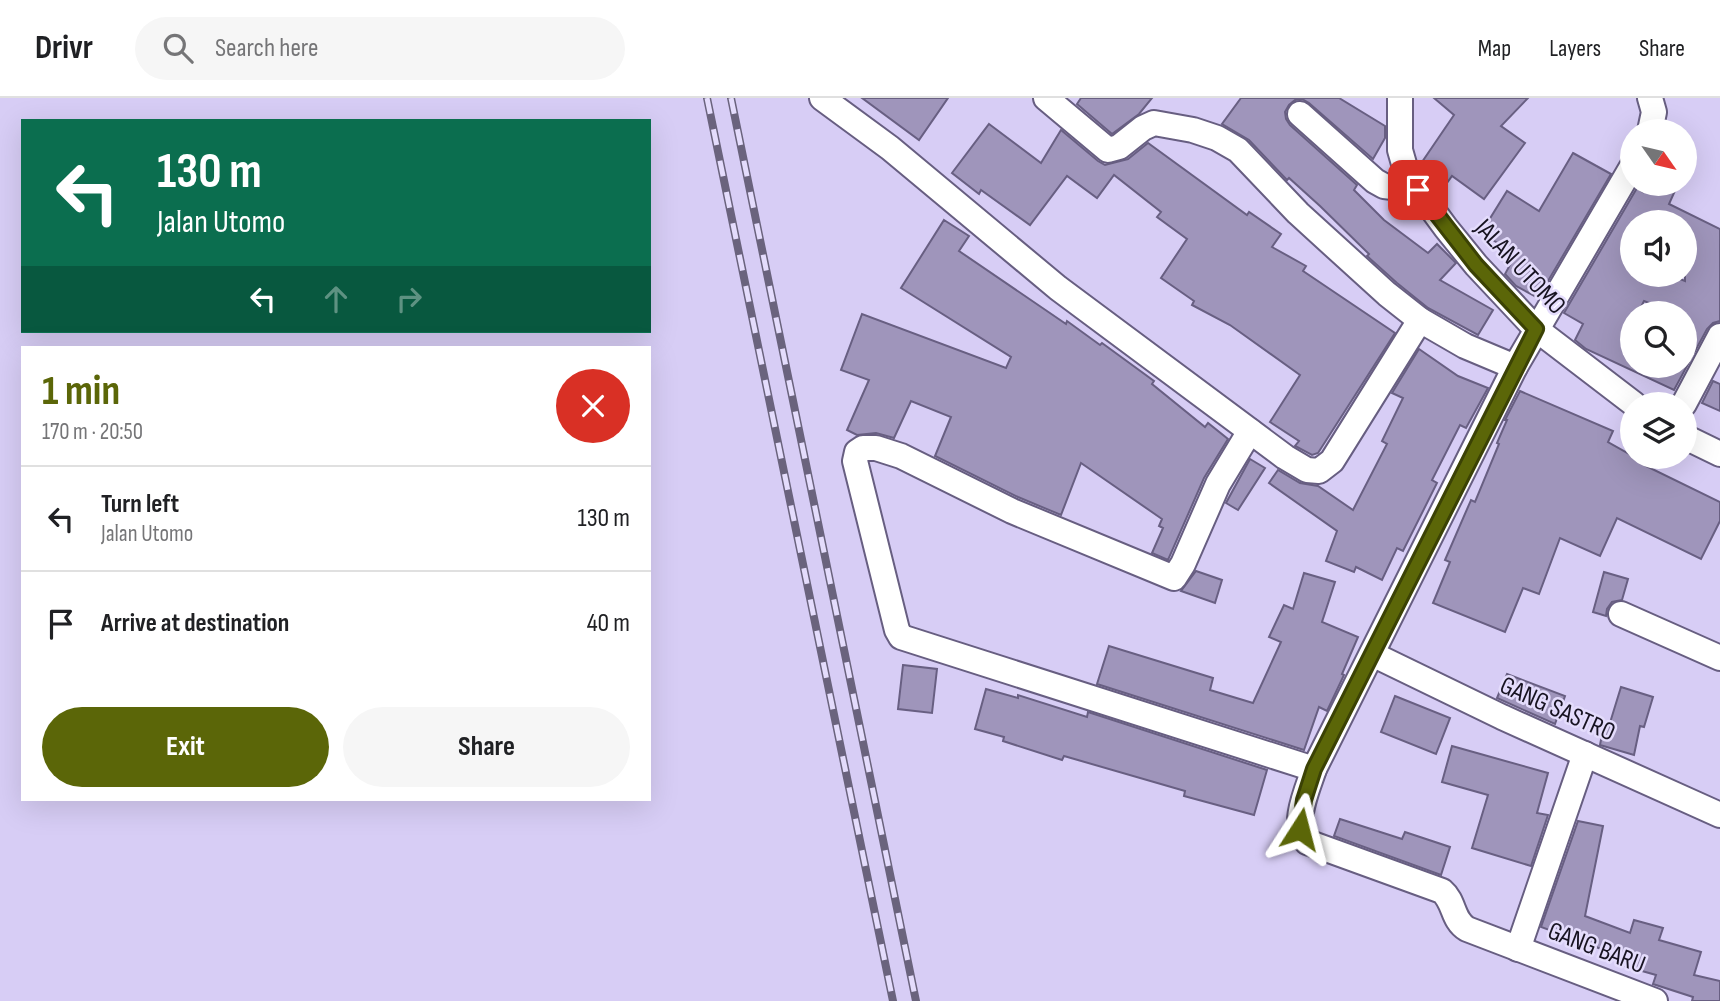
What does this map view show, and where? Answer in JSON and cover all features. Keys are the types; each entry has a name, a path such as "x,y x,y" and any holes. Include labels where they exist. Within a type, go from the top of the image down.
{"street":[{"path":"822,98 890,148 1058,288 1285,457 1307,470 1323,469 1336,455 1420,320"},
{"path":"1046,98 1108,150 1119,146 1143,128 1161,123 1217,138 1238,150 1298,213 1387,294 1420,320 1465,346 1515,366"},
{"name":"JALAN UTOMO","path":"1400,98 1400,150 1406,171 1418,190 1476,265 1536,329 1620,393"},
{"path":"1650,98 1654,112 1653,119"},
{"path":"1300,114 1375,181 1384,186 1418,190"},
{"path":"1250,431 1218,484 1183,565 1174,578 1012,511 889,451 863,448 857,452 855,461 901,637 1314,769 1515,366 1620,187"},
{"path":"1690,392 1720,336"},
{"path":"1697,443 1720,454"},
{"path":"1621,614 1720,658"},
{"name":"GANG SASTRO","path":"1372,654 1720,815"},
{"path":"1518,949 1585,754"},
{"name":"GANG BARU","path":"1314,769 1301,818 1300,833 1304,839 1442,891 1448,896 1459,924 1467,929 1655,1001"}],"building":[{"path":"862,98 948,98 919,140"},
{"path":"1081,98 1152,98 1139,114 1112,134 1077,104"},
{"path":"1241,98 1339,98 1385,126 1385,138 1373,159 1302,99 1295,100 1285,112 1290,125 1357,185 1354,190 1384,220 1428,253 1437,244 1456,263 1440,280 1493,310 1478,335 1428,308 1397,283 1367,256 1369,254 1320,206 1289,178 1287,180 1249,140 1222,124"},
{"path":"1434,98 1528,98 1501,126 1525,143 1484,199 1452,176 1447,183 1420,165 1454,115"},
{"path":"989,124 1041,163 1061,130 1105,165 1128,159 1148,143 1247,215 1249,212 1281,234 1272,247 1306,266 1303,271 1395,333 1318,453 1312,455 1295,446 1299,441 1270,422 1300,375 1230,325 1192,305 1194,301 1161,278 1187,239 1157,217 1161,212 1114,175 1097,198 1067,176 1030,225 981,190 979,194 952,173"},
{"path":"1573,153 1611,174 1538,298 1516,286 1505,274 1516,254 1481,233 1507,191 1539,211"},
{"path":"1632,196 1673,196 1669,204 1681,210 1624,210"},
{"path":"1620,217 1620,287 1697,287 1697,218 1720,229 1720,321 1707,329 1697,347 1697,301 1620,301 1620,365 1586,349 1575,340 1583,324 1564,313"},
{"path":"944,220 969,236 959,251 1066,324 1067,321 1100,345 1102,343 1154,381 1152,384 1205,427 1208,423 1228,439 1204,478 1168,560 1152,553 1163,528 1159,526 1162,519 1081,463 1061,515 935,456 951,417 911,401 894,438 876,433 857,435 847,430 869,380 841,370 862,314 1006,368 1011,357 901,288"},
{"path":"1419,349 1458,376 1488,388 1466,428 1460,425 1432,480 1437,483 1403,551 1397,548 1382,580 1356,567 1354,572 1326,561 1337,531 1269,483 1278,470 1300,483 1318,486 1353,510 1387,444 1382,441 1403,398 1392,393"},
{"path":"1648,378 1680,378 1674,390"},
{"path":"1713,381 1720,384 1720,411 1702,403"},
{"path":"1520,391 1613,431 1608,442 1620,449 1620,469 1652,469 1720,502 1720,521 1701,559 1617,518 1600,556 1560,538 1539,594 1523,588 1505,632 1433,603 1450,562 1445,560 1471,500 1475,502 1499,444 1497,443"},
{"path":"1250,459 1265,468 1238,510 1226,503"},
{"path":"1196,571 1222,580 1215,603 1181,591"},
{"path":"1604,572 1628,579 1622,600 1612,602 1606,616 1593,612"},
{"path":"1304,573 1335,582 1322,622 1358,637 1327,711 1319,707 1304,750 1097,684 1109,646 1213,678 1210,690 1253,703 1281,642 1269,637 1284,605 1293,609"},
{"path":"903,665 937,669 932,713 898,709"},
{"path":"1507,674 1565,696 1555,724 1497,698"},
{"path":"1621,687 1653,697 1644,727 1640,726 1634,755 1600,745 1604,724 1609,726"},
{"path":"986,689 1018,698 1018,695 1087,717 1088,712 1267,770 1254,815 1184,796 1185,791 1064,756 1062,760 1003,741 1004,737 975,729"},
{"path":"1395,696 1450,718 1436,754 1381,732"},
{"path":"1452,746 1548,773 1537,813 1548,815 1531,866 1472,848 1488,795 1442,782"},
{"path":"1340,819 1402,839 1405,832 1450,847 1441,875 1334,836"},
{"path":"1578,821 1603,826 1585,916 1630,933 1634,920 1663,928 1659,940 1701,952 1694,975 1720,981 1720,1001 1692,1001 1693,997 1653,984 1656,975 1621,965 1623,957 1541,927"}],"railway":[{"path":"707,98 893,1001"},
{"path":"731,98 916,1001"}],"route":[{"path":"1300,829 1304,800 1314,769 1536,329 1476,265 1418,190"}]}
